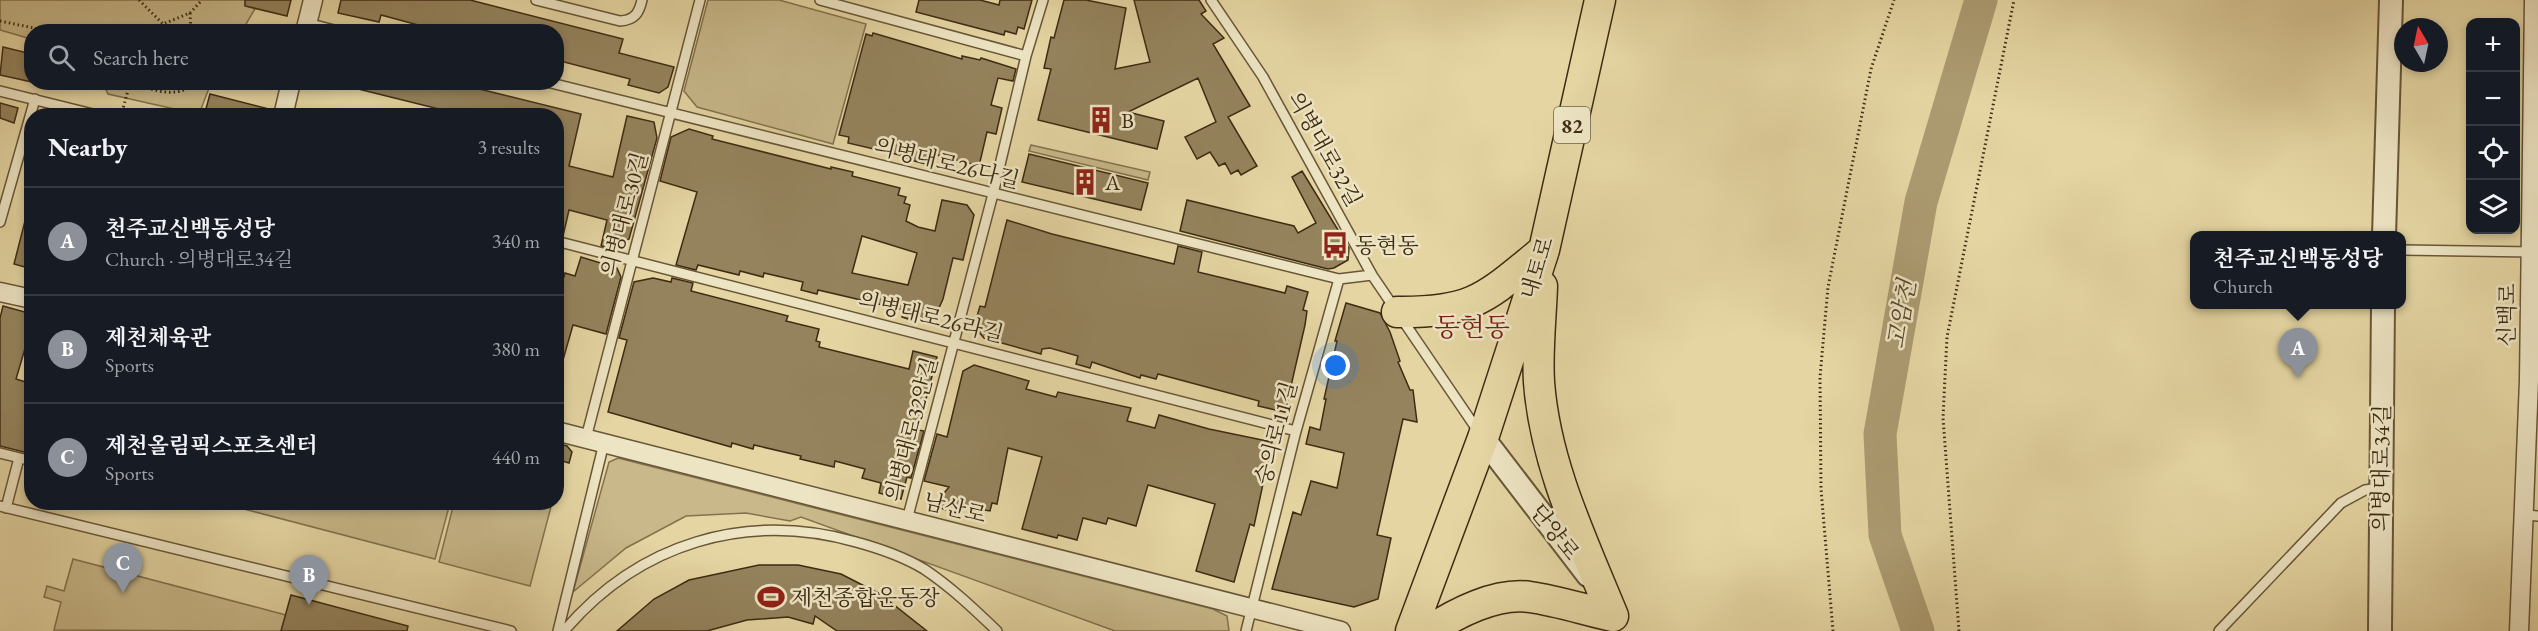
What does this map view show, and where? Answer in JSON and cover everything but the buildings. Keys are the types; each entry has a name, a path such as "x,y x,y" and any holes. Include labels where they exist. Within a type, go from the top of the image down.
{"main road":[{"name":"내토로","path":"1411,631 1483,438 1544,250 1600,0"},
{"path":"1397,312 1439,312 1465,306 1486,297 1544,250"},
{"path":"1544,250 1539,381 1549,442 1559,482 1617,624"},
{"path":"1429,631 1481,605 1510,597 1529,597 1617,624"}],"street":[{"path":"307,24 313,0"},
{"path":"2384,231 2391,0"},
{"name":"신백로","path":"2519,631 2532,516 2535,252 2534,0"},
{"path":"285,108 289,90"},
{"path":"0,292 24,297"},
{"name":"의병대로34길","path":"2380,631 2383,309"},
{"name":"남산로","path":"564,433 1341,631"},
{"name":"단양로","path":"1483,438 1587,574 1617,624"}],"lane":[{"path":"536,0 620,21 630,20 636,16 642,0"},
{"name":"의병대로30길","path":"585,438 700,0"},
{"path":"820,0 1026,56"},
{"name":"의병대로32안길","path":"907,520 955,343 1026,56 1043,0"},
{"name":"의병대로32길","path":"1211,0 1263,77 1372,275 1483,438"},
{"name":"의병대로26다길","path":"564,86 1339,279"},
{"path":"0,91 70,108"},
{"path":"32,108 35,99"},
{"path":"0,222 24,138"},
{"name":"의병대로26라길","path":"564,243 1296,431"},
{"path":"2406,250 2535,252"},
{"path":"1339,279 1372,275"},
{"name":"숭의로11길","path":"1246,631 1296,431 1339,279"},
{"path":"558,631 604,443"},
{"path":"0,453 24,459"},
{"path":"19,458 3,507 511,631"},
{"path":"2218,631 2341,503 2365,490 2382,487"},
{"path":"564,631 578,615 606,592 632,573 675,548 723,534 759,529 795,529 872,546 922,568 958,594 997,631"}],"path":[{"path":"139,0 163,24 190,13 202,0"},
{"path":"1833,631 1821,489 1820,376 1828,287 1871,69 1894,0"},
{"path":"1959,631 1942,418 1947,338 2014,0"},
{"path":"190,13 190,24"},
{"path":"0,21 24,26"},
{"path":"123,108 128,90"},
{"path":"153,90 163,93 186,90"}],"shaded area":[{"path":"0,0 260,0 246,24 24,24 24,37 0,30"},
{"path":"708,0 779,0 866,24 833,144 697,107 684,91"},
{"path":"106,90 208,90 201,108 170,108 108,94"},
{"path":"1031,145 1150,172 1148,180 1029,151"},
{"path":"618,458 1213,609 1227,616 1229,631 1115,631 801,517 790,521 746,513 686,516 626,548 573,592 609,462"},
{"path":"248,510 448,510 435,559"},
{"path":"452,510 550,510 530,586 439,562"},
{"path":"73,559 286,615 281,631 54,630 61,602 44,597 47,586 64,591"}],"waterway":[{"name":"고암천","path":"1918,631 1885,535 1880,434 1921,202 1981,0"}],"place":[{"name":"B","path":"1101,120"},
{"name":"A","path":"1085,182"},
{"name":"동현동","path":"1335,245"},
{"name":"천주교신백동성당","path":"2298,378"},
{"name":"제천올림픽스포츠센터","path":"123,593"},
{"name":"제천종합운동장","path":"771,597"},
{"name":"제천체육관","path":"309,605"}],"district":[{"name":"동현동","path":"1472,327"}]}
